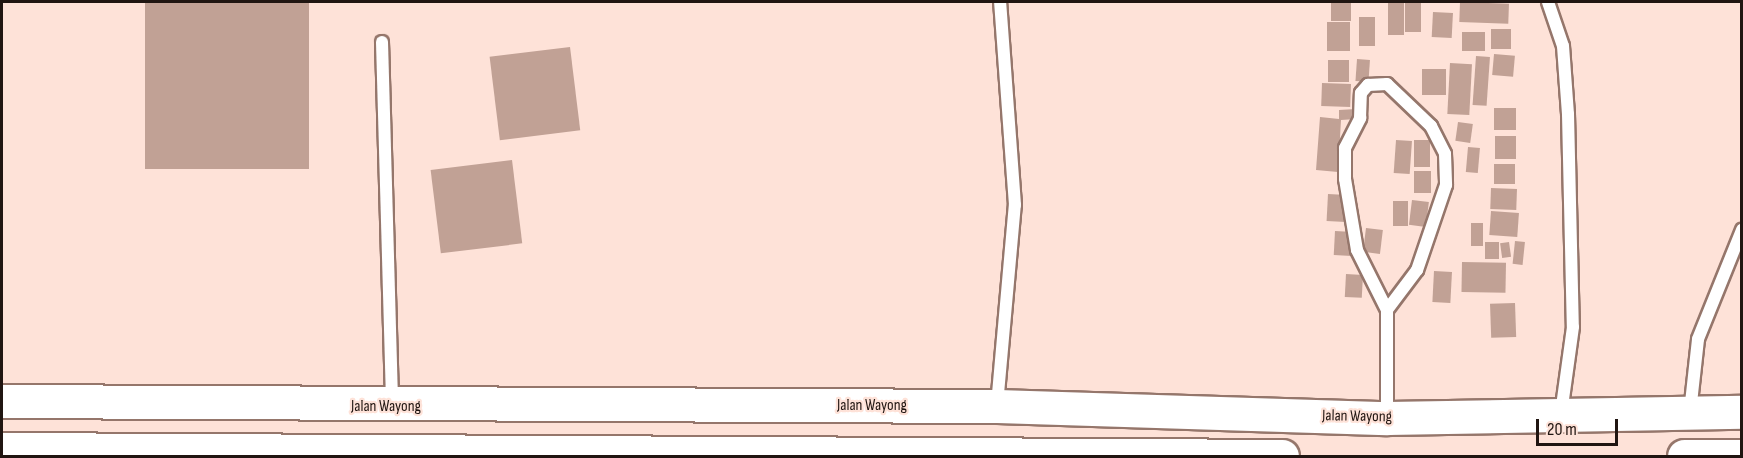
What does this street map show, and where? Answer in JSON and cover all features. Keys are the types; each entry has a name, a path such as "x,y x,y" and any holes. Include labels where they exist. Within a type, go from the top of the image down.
{"main road":[{"name":"Jalan Wayong","path":"2,402 392,407 997,406 1387,418 1742,412"},
{"path":"191,406 191,451"},
{"path":"2,449 524,455 1282,456"},
{"path":"1684,456 1742,456"}],"lane":[{"path":"997,406 1015,205 1000,2"},
{"path":"1548,2 1563,46 1568,114 1573,327 1561,416"},
{"path":"382,42 392,407"},
{"path":"1387,310 1417,270 1446,185 1445,154 1431,126 1387,84 1368,85 1362,93 1360,118 1345,148 1345,179 1357,250 1387,310 1387,418"},
{"path":"1690,413 1698,339 1742,230"}],"building":[{"path":"145,2 309,2 309,169 145,169"},
{"path":"1331,2 1351,2 1351,21 1331,21"},
{"path":"1388,2 1404,2 1404,35 1388,35"},
{"path":"1405,2 1421,2 1421,32 1405,32"},
{"path":"1460,2 1509,4 1508,24 1459,22"},
{"path":"1433,12 1453,13 1452,38 1432,37"},
{"path":"1359,17 1375,17 1375,46 1359,46"},
{"path":"1327,22 1350,22 1350,51 1327,51"},
{"path":"1491,29 1511,29 1511,49 1491,49"},
{"path":"1462,32 1485,32 1485,51 1462,51"},
{"path":"570,47 580,130 500,140 490,57"},
{"path":"1494,54 1515,56 1513,77 1492,75"},
{"path":"1476,56 1490,57 1487,106 1473,105"},
{"path":"1357,59 1370,60 1368,82 1355,81"},
{"path":"1328,60 1349,60 1349,82 1328,82"},
{"path":"1450,63 1472,64 1469,115 1447,114"},
{"path":"1422,69 1446,69 1446,95 1422,95"},
{"path":"1322,83 1351,84 1350,107 1321,106"},
{"path":"1494,108 1516,108 1516,130 1494,130"},
{"path":"1356,109 1356,119 1341,120 1338,172 1316,170 1320,117 1339,119 1339,110"},
{"path":"1458,122 1473,124 1470,143 1455,141"},
{"path":"1495,136 1516,136 1516,159 1495,159"},
{"path":"1396,140 1412,141 1410,174 1394,173"},
{"path":"1414,140 1430,140 1430,167 1414,167"},
{"path":"1468,147 1480,148 1478,173 1466,172"},
{"path":"512,160 522,243 441,253 431,170"},
{"path":"1494,164 1515,164 1515,184 1494,184"},
{"path":"1414,171 1431,171 1431,193 1414,193"},
{"path":"1491,188 1517,189 1516,210 1490,209"},
{"path":"1328,194 1347,195 1346,222 1327,221"},
{"path":"1412,200 1429,202 1426,227 1409,225"},
{"path":"1393,201 1408,201 1408,226 1393,226"},
{"path":"1491,211 1519,213 1517,237 1489,235"},
{"path":"1471,223 1483,223 1483,246 1471,246"},
{"path":"1366,228 1383,230 1380,254 1363,252"},
{"path":"1335,231 1353,232 1352,256 1334,255"},
{"path":"1515,241 1525,242 1523,265 1513,264"},
{"path":"1485,242 1499,242 1499,259 1485,259"},
{"path":"1509,242 1511,257 1502,258 1500,243"},
{"path":"1462,262 1506,263 1505,293 1461,292"},
{"path":"1434,271 1452,272 1450,303 1432,302"},
{"path":"1346,274 1363,275 1362,298 1345,297"},
{"path":"1515,303 1516,337 1491,338 1490,304"}]}
